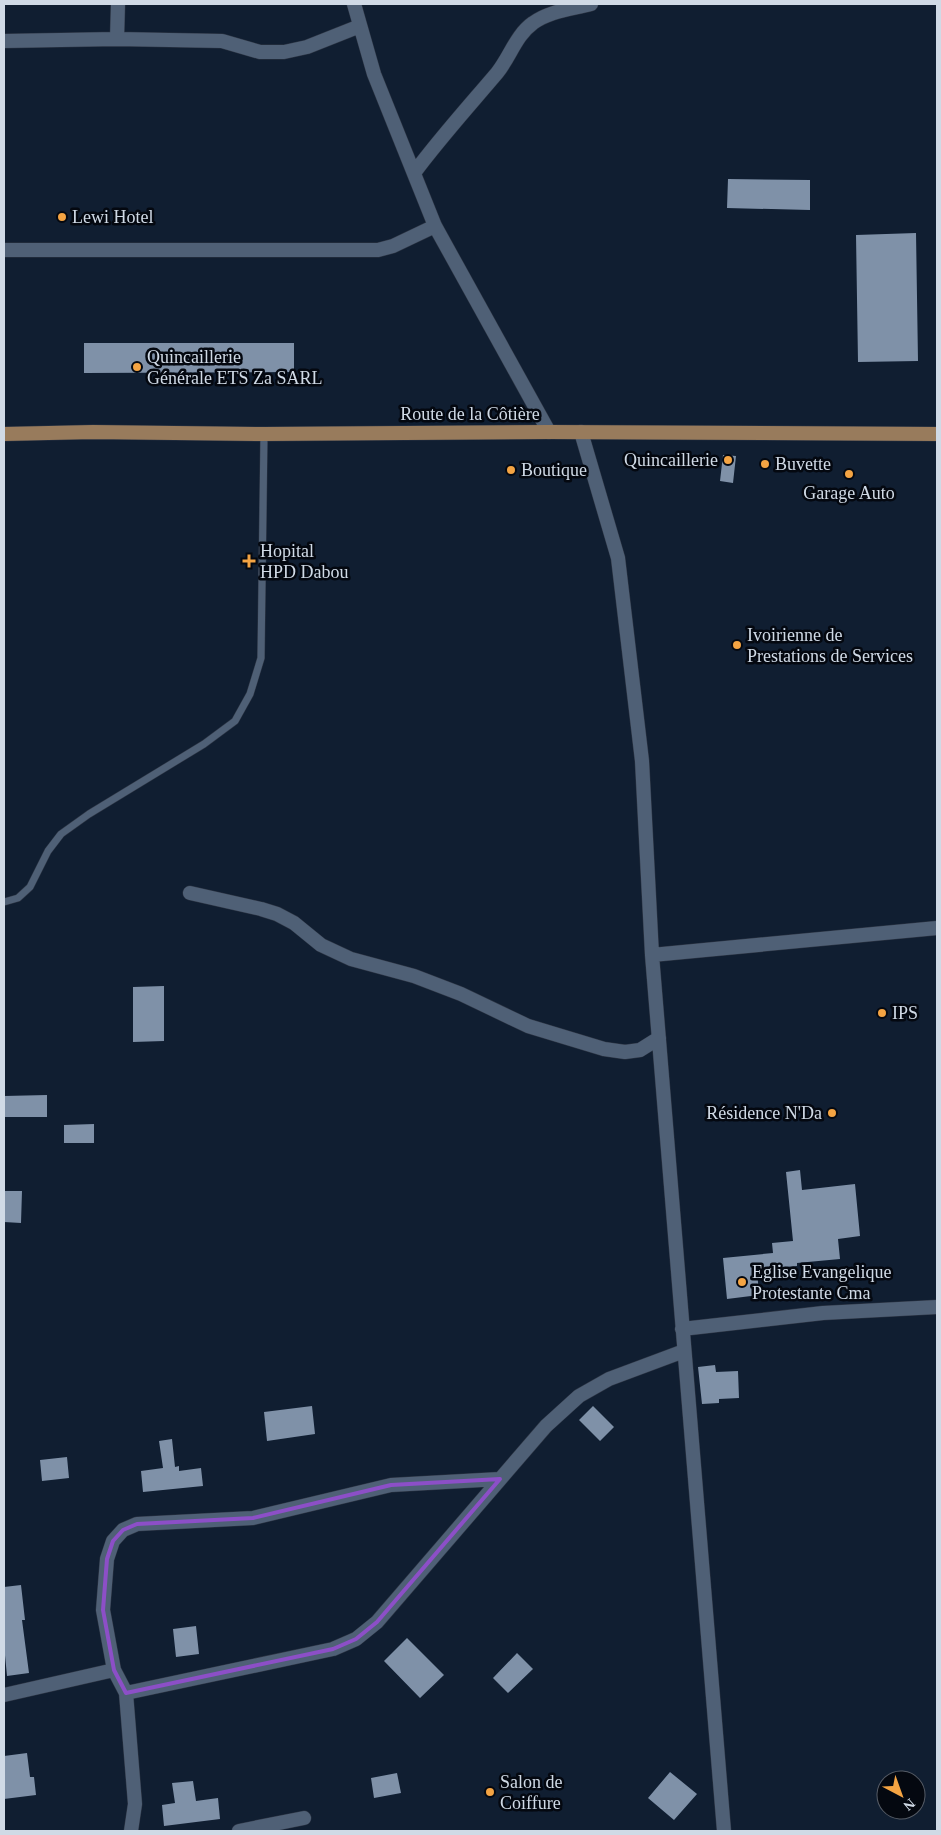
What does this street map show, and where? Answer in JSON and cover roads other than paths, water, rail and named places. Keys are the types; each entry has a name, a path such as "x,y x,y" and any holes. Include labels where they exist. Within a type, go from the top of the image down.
{"main road":[{"name":"Route de la Côtière","path":"4,434 93,432 264,434 581,432 937,434"}],"street":[{"path":"117,39 118,4"},
{"path":"354,4 374,74 435,226 549,432"},
{"path":"414,173 438,141 499,71 519,37 532,23 549,14 591,4"},
{"path":"4,41 222,40 260,52 284,52 307,47 360,26"},
{"path":"4,250 378,250 393,246 435,226"},
{"path":"581,432 618,558 642,761 652,955 724,1831"},
{"path":"190,893 277,914 294,923 321,945 351,959 414,976 461,994 528,1026 604,1049 624,1052 640,1050 659,1038"},
{"path":"652,955 937,928"},
{"path":"682,1328 824,1313 937,1306"},
{"path":"126,1693 333,1649 356,1639 376,1622 546,1426 579,1396 609,1379 684,1351"},
{"path":"131,1831 135,1804 126,1693 114,1670 103,1610 107,1559 112,1540 123,1530 137,1524 253,1518 391,1485 500,1479"},
{"path":"4,1695 114,1670"},
{"path":"239,1831 304,1818"}],"lane":[{"path":"4,902 18,898 30,887 48,851 62,834 89,814 204,744 235,721 250,694 261,658 264,434"}],"place":[{"name":"Lewi Hotel","path":"62,217"},
{"name":"Quincaillerie Générale ETS Za SARL","path":"137,367"},
{"name":"Quincaillerie","path":"728,460"},
{"name":"Buvette","path":"765,464"},
{"name":"Boutique","path":"511,470"},
{"name":"Garage Auto","path":"849,474"},
{"name":"Hopital HPD Dabou","path":"249,561"},
{"name":"Ivoirienne de Prestations de Services","path":"737,645"},
{"name":"IPS","path":"882,1013"},
{"name":"Résidence N'Da","path":"832,1113"},
{"name":"Eglise Evangelique Protestante Cma","path":"742,1282"},
{"name":"Salon de Coiffure","path":"490,1792"}]}
